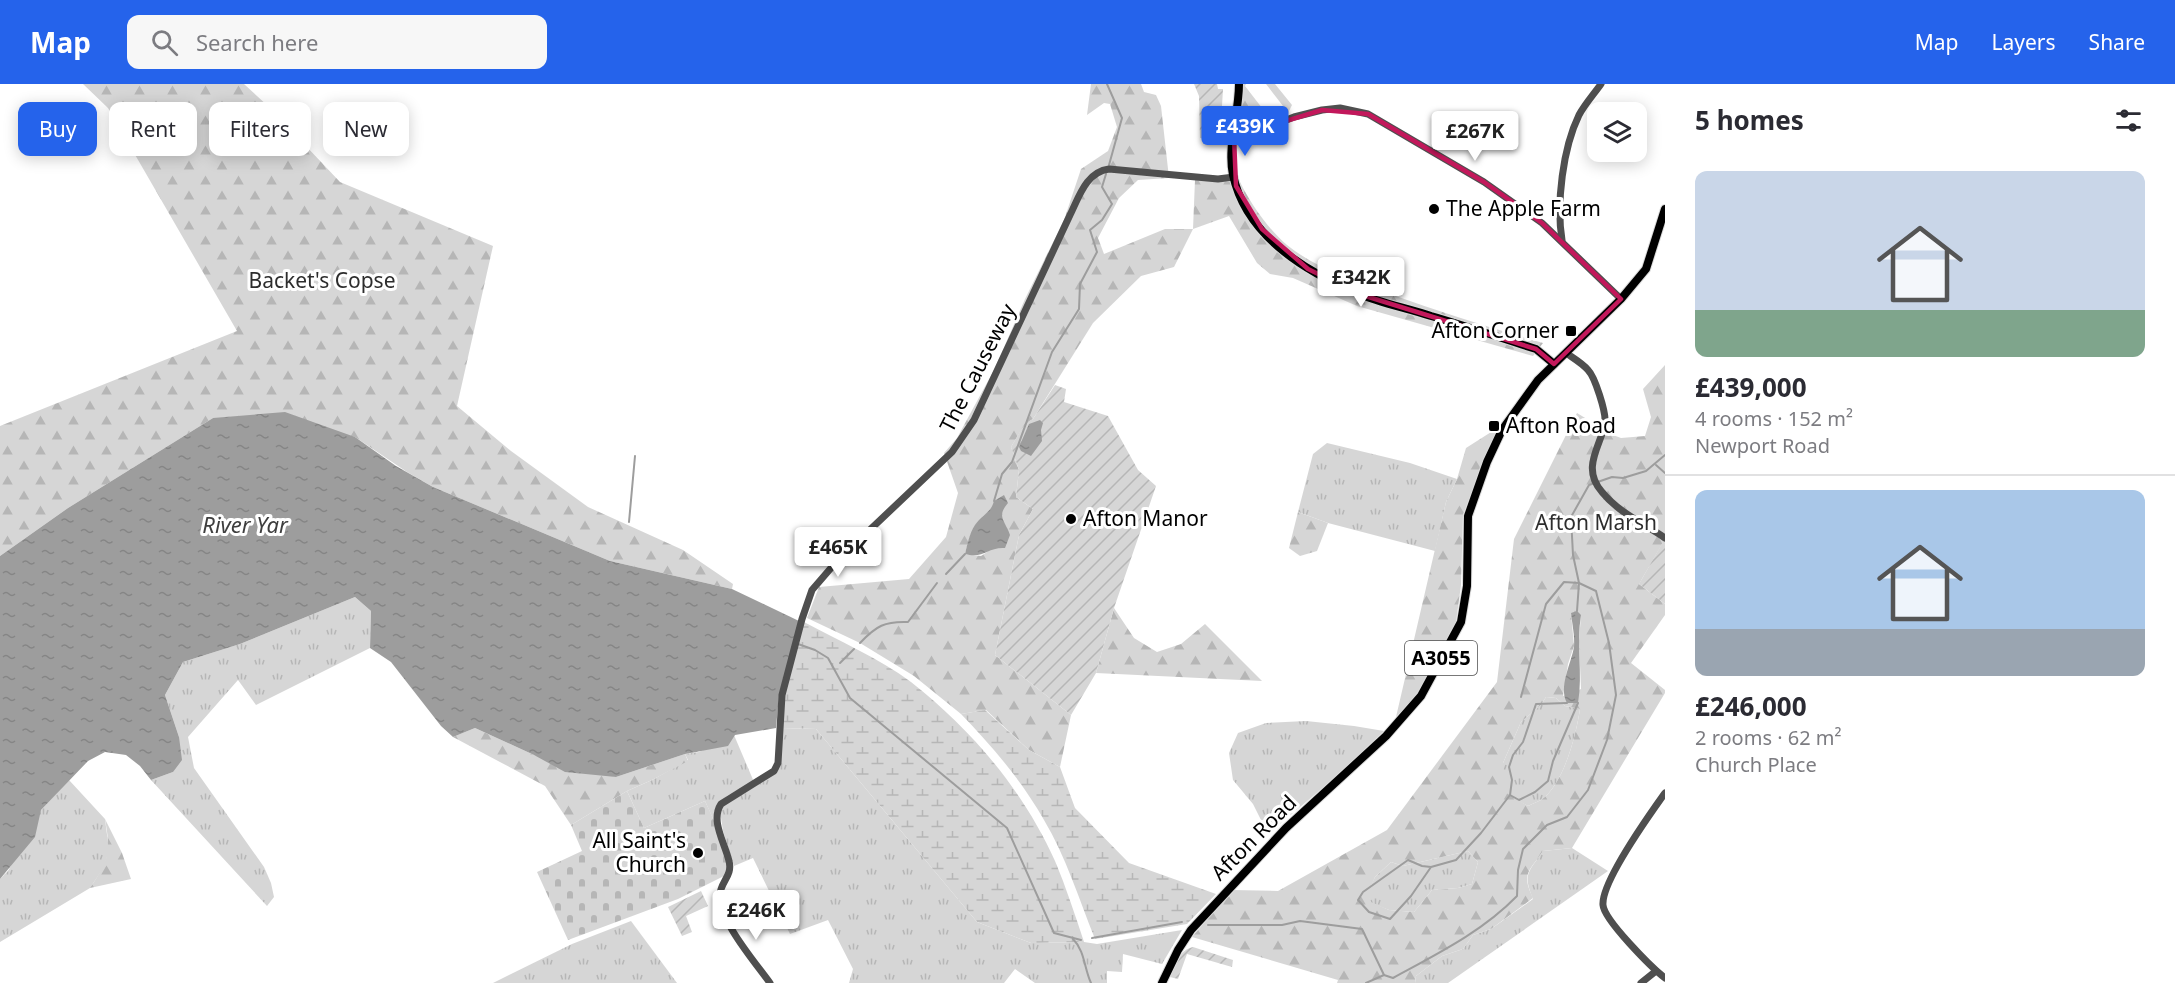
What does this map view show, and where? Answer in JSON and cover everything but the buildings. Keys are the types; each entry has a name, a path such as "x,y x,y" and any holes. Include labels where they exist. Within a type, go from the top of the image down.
{"main road":[{"path":"1239,84 1231,158 1234,177 1242,201 1280,250 1308,269 1359,294 1536,349 1554,364"},
{"name":"Afton Road","path":"1162,983 1178,950 1191,930 1286,828 1386,736 1421,696 1461,622 1467,586 1468,516 1486,462 1502,430 1521,401 1554,364 1621,299 1646,269 1665,209"}],"street":[{"path":"1562,240 1558,220 1565,152 1580,114 1601,84"},
{"path":"1234,137 1242,137 1294,117 1322,110 1340,108 1368,114 1484,182 1542,223 1621,299"},
{"name":"The Causeway","path":"770,983 728,920 720,895 730,874 730,863 717,821 717,810 721,804 774,771 778,763 780,706 812,590 866,532 952,452 964,437 1075,205 1093,175 1109,169 1218,179 1234,177"},
{"path":"1542,223 1558,220"},
{"path":"1566,353 1588,370 1595,381 1605,421 1594,454 1593,477 1600,489 1630,518 1665,538"},
{"path":"1665,793 1624,852 1604,894 1602,904 1612,924 1665,978"},
{"path":"1641,983 1656,971"}],"highlighted area":[{"path":"1322,110 1368,114 1484,182 1542,223 1621,299 1554,364 1536,349 1359,294 1308,269 1262,229 1236,186 1234,137"}],"green space":[{"name":"Backet's Copse","path":"83,84 244,84 264,102 209,102 209,156 311,156 311,151 340,182 493,246 457,406 511,451 588,507 683,550 733,584 732,589 610,561 433,487 355,437 213,418 68,508 0,556 0,426 237,331 136,156 197,156 197,102 109,102 109,110"},
{"path":"1091,84 1141,84 1144,92 1156,95 1161,106 1169,178 1138,180 1119,198 1098,238 1104,254 1165,229 1193,229 1174,267 1141,276 1093,323 1033,419 1025,424 1011,447 1019,470 1016,497 1033,509 1019,535 995,655 1071,715 1060,767 1029,750 986,710 961,714 914,676 860,643 807,618 819,587 909,579 946,537 958,493 944,453 957,438 995,368 1025,299 1064,220 1081,169 1108,151 1117,127 1110,104 1104,103 1087,115","holes":["1002,509 1001,518 1007,528 993,548 981,556 965,554 972,531 980,518"]},
{"path":"1194,84 1217,84 1218,89 1223,89 1220,140 1200,138 1199,96"},
{"path":"1242,84 1246,84 1245,86 1269,117 1283,106 1266,84 1275,84 1292,105 1288,113 1240,130"},
{"path":"1195,180 1240,182 1260,216 1273,232 1287,245 1323,268 1409,301 1543,343 1533,356 1357,306 1293,278 1270,274 1257,263 1229,216 1193,229"},
{"name":"Afton Marsh","path":"1665,365 1665,539 1639,584 1665,604 1665,615 1631,663 1665,690 1665,693 1572,848 1543,851 1528,873 1529,890 1533,898 1491,929 1473,935 1463,949 1442,956 1416,976 1415,983 1337,983 1338,980 1192,937 1232,890 1278,891 1387,830 1497,682 1514,539 1577,413 1621,438 1645,436 1651,417 1643,389","holes":["1571,613 1581,615 1579,641 1581,689 1563,696 1568,664 1574,646","1546,697 1556,698 1565,706 1580,709 1568,758 1556,783 1541,800 1528,806 1503,791 1503,763 1521,722 1541,705","1468,851 1478,862 1472,884 1458,888 1432,890 1414,912 1389,910 1371,902 1368,893 1375,877 1391,862 1403,866"]},
{"path":"1055,385 1066,389 1064,402 1108,416 1138,470 1156,486 1114,608 1096,673 1071,715 995,655 1019,535 1033,509 1016,497 1019,470 1011,447 1025,423 1033,419"},
{"path":"1499,427 1463,515 1461,585 1456,622 1419,693 1396,717 1446,502 1457,479 1466,448"},
{"path":"1327,443 1410,463 1457,479 1446,502 1435,551 1328,523 1298,512 1313,454"},
{"path":"1298,512 1328,523 1317,551 1300,556 1289,548"},
{"path":"1665,541 1665,604 1639,584"},
{"path":"355,597 371,611 370,648 256,705 238,680 188,737 194,768 264,867 274,897 267,906 151,780 173,772 179,737 165,695 183,662 240,644"},
{"path":"1114,608 1134,638 1157,652 1181,644 1205,624 1262,681 1096,673"},
{"path":"804,622 899,673 955,720 975,741 1011,786 1042,835 1059,871 1084,942 1031,943 977,922 816,729 782,728 784,695"},
{"path":"1546,697 1556,698 1565,706 1580,709 1568,758 1556,783 1541,800 1528,806 1503,792 1503,763 1521,722 1541,705"},
{"path":"985,710 1029,750 1060,767 1075,808 1129,863 1216,894 1187,924 1095,939 1066,863 1044,820 1006,764 961,714"},
{"path":"1306,721 1384,731 1338,775 1280,824 1261,820 1253,804 1233,780 1229,753 1238,733 1266,723"},
{"path":"475,728 534,755 616,777 685,754 688,761 627,791 571,825 545,786 453,737"},
{"path":"781,728 816,729 977,922 1031,943 1084,942 1097,944 1182,930 1162,964 1123,954 1122,972 1107,971 1107,983 1035,983 1015,969 1004,983 849,983 853,969 828,920 790,934 753,858 734,866 723,831 720,811 723,805 776,773"},
{"path":"734,735 754,782 733,792 721,801 714,813 714,821 705,801 644,828 627,791 688,760 685,754 699,752"},
{"path":"69,780 105,819 109,850 104,867 90,888 0,942 0,879 8,871 41,810"},
{"path":"627,791 644,828 705,801 724,848 726,875 678,899 568,940 537,872 582,851 571,825"},
{"path":"105,819 122,853 131,879 90,888 105,863 107,855 108,840"},
{"path":"1572,848 1608,871 1448,983 1415,983 1416,976 1442,956 1463,949 1473,935 1491,929 1533,899 1528,883 1529,873 1543,851"},
{"path":"1468,851 1478,862 1472,884 1458,888 1432,890 1414,912 1389,910 1371,903 1367,893 1375,877 1391,862 1403,866"},
{"path":"701,891 708,906 686,916 692,932 682,936 668,907"},
{"path":"631,921 677,983 493,983 572,944"},
{"path":"1193,947 1233,960 1232,967 1187,954 1178,979 1170,977 1184,951"}],"water":[{"name":"River Yar","path":"285,412 355,437 396,466 433,487 610,561 732,589 799,621 779,695 776,728 735,735 728,746 685,754 616,777 565,772 475,728 453,737 441,726 391,662 370,648 371,611 355,597 240,644 183,662 165,695 179,737 182,760 173,772 151,780 140,766 126,755 105,752 88,761 41,810 35,837 0,879 0,556 68,508 213,418"},
{"path":"1040,420 1043,423 1042,441 1031,456 1021,451 1019,447 1029,424"},
{"path":"1004,495 1008,503 1002,515 1010,535 1005,548 977,555 965,554 975,525 994,501"},
{"path":"1577,611 1581,615 1578,703 1567,703 1564,683 1574,647 1571,613"}],"waterway":[{"path":"1107,84 1122,118 1109,165"},
{"path":"994,501 1002,474 1012,462 1052,352 1079,309 1080,284 1097,252 1090,230 1102,220 1112,204 1102,187 1106,174"},
{"path":"1577,611 1579,583 1573,555 1571,517 1589,485 1612,477 1623,478 1646,471 1665,455"},
{"path":"629,522 635,456"},
{"path":"1656,465 1665,473"},
{"path":"946,574 965,554"},
{"path":"1208,925 1282,925 1300,921 1362,929 1384,975 1393,978 1458,942 1489,921 1517,896 1518,870 1523,849 1547,825 1567,817 1588,790 1607,740 1616,695 1609,643 1596,591 1579,583 1564,582 1546,604 1521,697"},
{"path":"860,643 881,626 893,622 908,622 937,583"},
{"path":"798,644 828,658 850,698 1007,828 1054,933 1081,940"},
{"path":"840,663 854,649"},
{"path":"1431,867 1408,860 1363,892 1358,900 1369,912 1390,919 1411,896 1431,867 1456,860 1481,833 1510,795 1512,780 1509,767 1513,755 1523,742 1536,704 1567,703"},
{"path":"1510,795 1519,800 1535,792 1548,781 1553,761 1578,703"},
{"path":"1092,938 1182,922"},
{"path":"1073,939 1082,954 1091,983"},
{"path":"1366,983 1384,975"}],"place":[{"name":"The Apple Farm","path":"1434,209"},
{"name":"Afton Corner","path":"1571,331"},
{"name":"Afton Road","path":"1494,426"},
{"name":"Afton Manor","path":"1071,519"},
{"name":"All Saint's Church","path":"698,853"}]}
